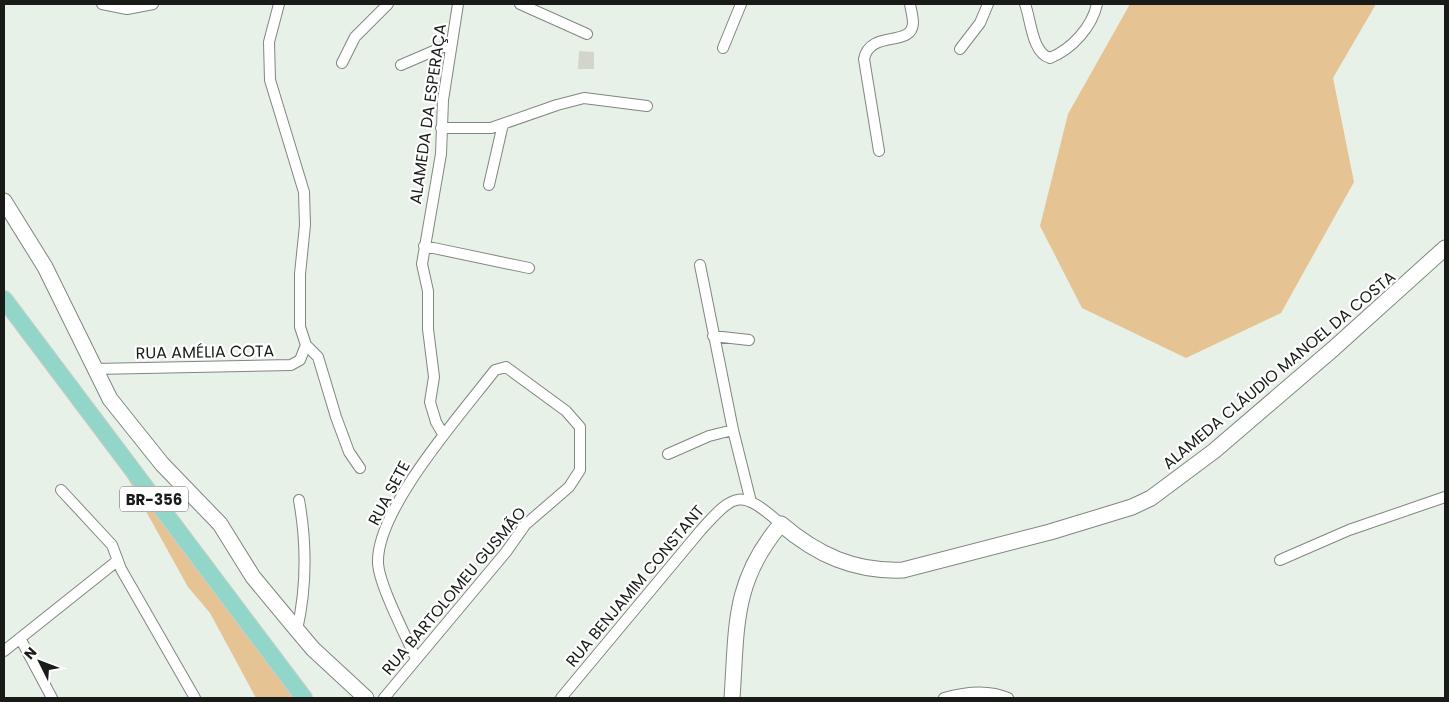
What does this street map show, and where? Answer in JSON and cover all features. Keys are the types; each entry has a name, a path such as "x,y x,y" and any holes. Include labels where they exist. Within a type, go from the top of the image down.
{"main road":[{"name":"BR-356","path":"4,299 304,698"}],"street":[{"path":"102,4 127,9 153,4"},
{"path":"279,4 269,42 270,80 304,192 305,225 300,274 300,327 306,345 318,357 336,417 349,452 360,468"},
{"path":"342,63 355,37 388,4"},
{"name":"ALAMEDA DA ESPERAÇA","path":"443,434 436,422 430,402 434,377 428,329 428,291 422,264 441,154 443,100 458,4"},
{"path":"520,4 587,34"},
{"path":"723,48 741,4"},
{"path":"879,151 864,59 866,52 874,42 908,34 913,24 910,4"},
{"path":"960,49 980,23 988,4"},
{"path":"1025,4 1037,47 1043,55 1050,58 1060,54 1074,41 1094,15 1097,4"},
{"path":"402,65 452,43"},
{"path":"441,128 469,129 504,124 557,105 584,98 647,106"},
{"path":"489,185 504,124"},
{"path":"4,201 45,267 110,399 162,464 220,524 253,577 313,649 366,698"},
{"path":"424,246 529,268"},
{"name":"ALAMEDA CLÁUDIO MANOEL DA COSTA","path":"737,499 751,502 812,549 858,567 880,571 902,570 1050,532 1132,507 1163,490 1214,451 1445,248"},
{"path":"700,265 733,430 751,502"},
{"path":"713,336 749,340"},
{"name":"RUA AMÉLIA COTA","path":"94,369 291,365 300,360 306,345"},
{"name":"RUA SETE","path":"416,659 381,578 378,563 382,538 395,510 428,454 495,370 506,367"},
{"name":"RUA BARTOLOMEU GUSMÃO","path":"384,698 506,552 525,525 569,487 580,470 580,427 566,411 506,367"},
{"path":"668,454 709,436 733,430"},
{"path":"61,490 112,545 117,561 195,698"},
{"path":"1280,560 1349,530 1445,497"},
{"name":"RUA BENJAMIM CONSTANT","path":"561,698 707,524 726,504 737,499"},
{"path":"297,630 306,573 305,534 299,500"},
{"path":"732,698 738,610 744,586 752,564 766,541 781,524"},
{"path":"4,651 117,561"},
{"path":"20,638 52,698"},
{"path":"944,698 975,692 994,693 1008,698"}],"shaded area":[{"path":"1130,4 1376,4 1333,78 1354,182 1281,313 1186,358 1082,308 1040,226 1068,114"},
{"path":"122,468 303,698 256,698 210,613 188,587"}],"building":[{"path":"579,51 594,52 594,69 578,69"}]}
